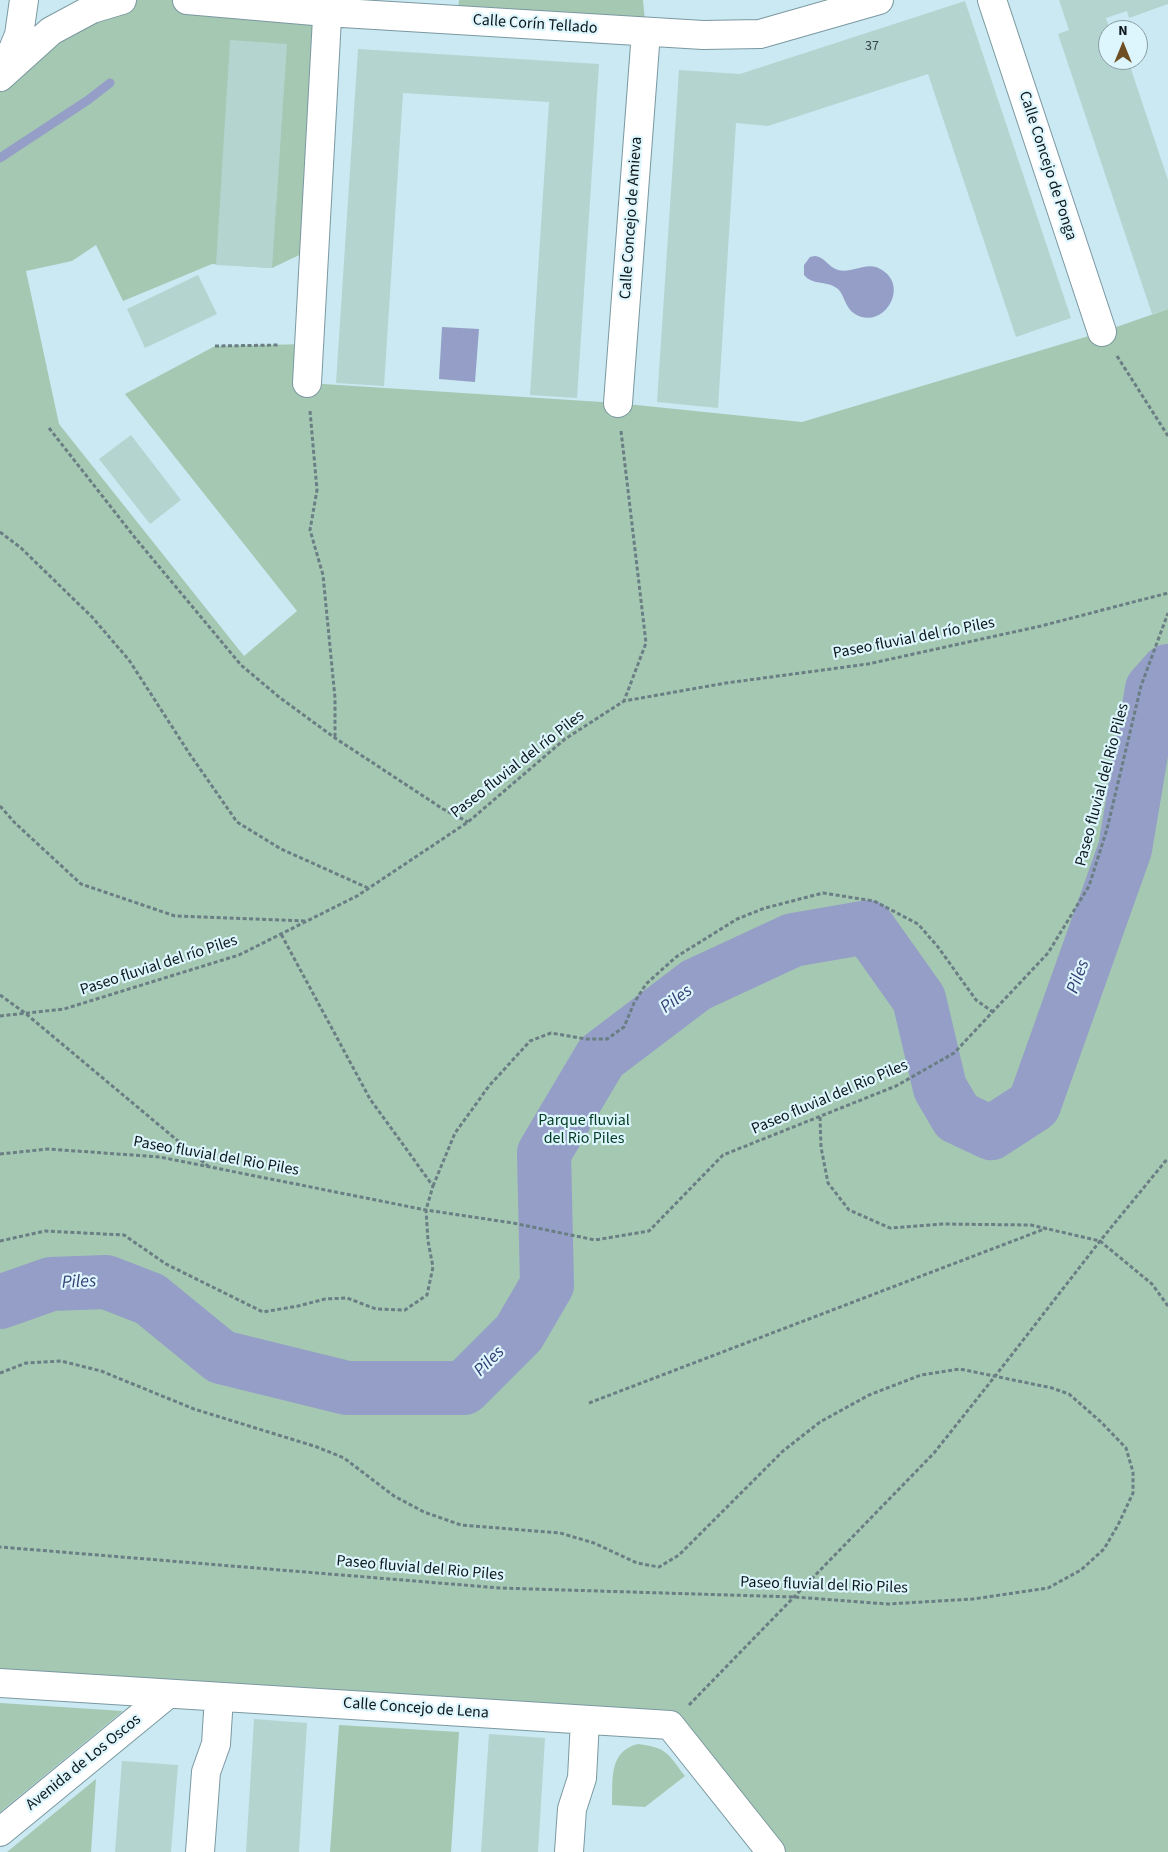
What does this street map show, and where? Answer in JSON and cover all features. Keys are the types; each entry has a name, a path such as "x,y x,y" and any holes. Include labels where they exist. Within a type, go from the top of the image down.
{"street":[{"path":"1,76 18,35 24,0"},
{"path":"1,76 51,31 92,9 122,0"},
{"name":"Calle Corín Tellado","path":"187,0 327,6 703,35 760,34 879,0"},
{"name":"Calle Concejo de Ponga","path":"992,0 1102,332"},
{"path":"307,384 327,6"},
{"name":"Calle Concejo de Amieva","path":"618,403 646,32"},
{"name":"Calle Concejo de Lena","path":"0,1683 670,1725"},
{"name":"Avenida de Los Oscos","path":"0,1832 168,1694"},
{"path":"200,1852 206,1772 216,1744 219,1697"},
{"path":"569,1852 572,1809 582,1778 585,1720"},
{"path":"670,1725 771,1852"}],"path":[{"path":"1102,332 1168,436"},
{"path":"215,346 309,344"},
{"path":"307,384 317,490 310,530 323,575 335,698 335,738"},
{"path":"618,403 646,643 624,701"},
{"path":"49,428 136,539 242,665 279,697 335,738 443,809 468,822"},
{"path":"0,532 21,548 92,617 129,660 189,753 237,822 281,849 368,888"},
{"name":"Paseo fluvial del río Piles","path":"0,1016 64,1009 238,955 357,896 468,822 565,739 624,701 726,683 868,664 1041,626 1168,593"},
{"name":"Paseo fluvial del Rio Piles","path":"0,1154 48,1148 160,1157 426,1210 595,1240 649,1231 723,1156 896,1086 954,1053 1048,953 1088,886 1107,829 1141,686 1168,613"},
{"path":"0,806 15,823 81,884 175,916 306,921"},
{"path":"0,1241 45,1231 124,1235 166,1264 264,1312 325,1300 347,1298 376,1309 406,1310 428,1295 432,1267 426,1210 433,1186 455,1133 488,1086 530,1041 551,1033 586,1039 607,1039 624,1027 634,1002 646,984 676,957 737,919 765,908 823,893 874,901 918,924 938,947 976,1000 993,1012"},
{"path":"281,934 370,1099 433,1186"},
{"path":"0,995 209,1166"},
{"path":"820,1117 821,1147 828,1183 849,1210 890,1228 942,1224 1032,1225 1100,1241 1152,1284 1168,1306"},
{"path":"670,1725 934,1453 1100,1241 1168,1158"},
{"path":"589,1403 1047,1228"},
{"name":"Paseo fluvial del Rio Piles","path":"0,1374 26,1364 61,1361 101,1371 194,1409 317,1447 344,1458 394,1496 433,1515 461,1525 560,1533 594,1543 637,1563 659,1566 679,1555 783,1451 820,1422 869,1395 921,1375 960,1369 996,1375 1052,1388 1069,1394 1101,1422 1126,1448 1133,1472 1133,1493 1104,1549 1081,1570 1048,1588 973,1599 888,1604 794,1597 500,1588 0,1547"}],"green space":[{"name":"Parque fluvial del Rio Piles","path":"122,0 187,0 326,12 314,248 272,268 212,264 123,301 96,245 72,261 26,271 59,424 244,656 297,611 125,394 215,346 309,344 308,383 617,403 802,422 1102,332 1168,309 1168,1852 784,1852 675,1719 0,1680 0,77"},
{"path":"459,0 643,0 646,32 457,19"},
{"path":"0,1703 123,1711 0,1812"},
{"path":"339,1725 459,1732 451,1852 330,1852"},
{"path":"638,1744 655,1747 666,1753 685,1776 645,1807 612,1805 614,1768 617,1760 621,1753"},
{"path":"96,1779 91,1852 7,1852"}],"water":[{"path":"815,256 838,270 844,271 871,266 882,270 890,277 894,286 893,296 889,305 875,317 865,318 855,314 849,309 838,289 834,286 812,281 804,275 804,265 810,257"},
{"path":"442,327 479,329 475,382 439,379"}],"building":[{"path":"1059,0 1168,0 1168,4 1129,18 1127,11 1106,18 1107,20 1098,20 1098,70 1131,70 1168,180 1168,309 1152,314 1058,34 1069,30"},
{"path":"965,1 1071,318 1016,337 928,74 768,126 736,123 718,408 657,402 679,70 740,74"},
{"path":"230,40 287,44 272,268 216,265"},
{"path":"358,49 599,64 577,398 530,395 549,102 403,93 384,386 336,383"},
{"path":"198,275 217,314 145,348 127,309"},
{"path":"131,435 181,500 150,524 99,459"},
{"path":"254,1719 307,1723 299,1852 246,1852"},
{"path":"489,1734 545,1738 538,1852 481,1852"},
{"path":"122,1761 178,1765 171,1852 115,1852"}],"waterway":[{"path":"0,158 88,100 110,83"},
{"name":"Piles","path":"0,1302 51,1284 106,1282 150,1299 221,1357 347,1388 464,1388 519,1333 547,1285 544,1153 601,1057 696,985 793,940 868,927 919,999 940,1088 957,1117 991,1133 1034,1105 1125,849 1152,689 1168,671"}]}
